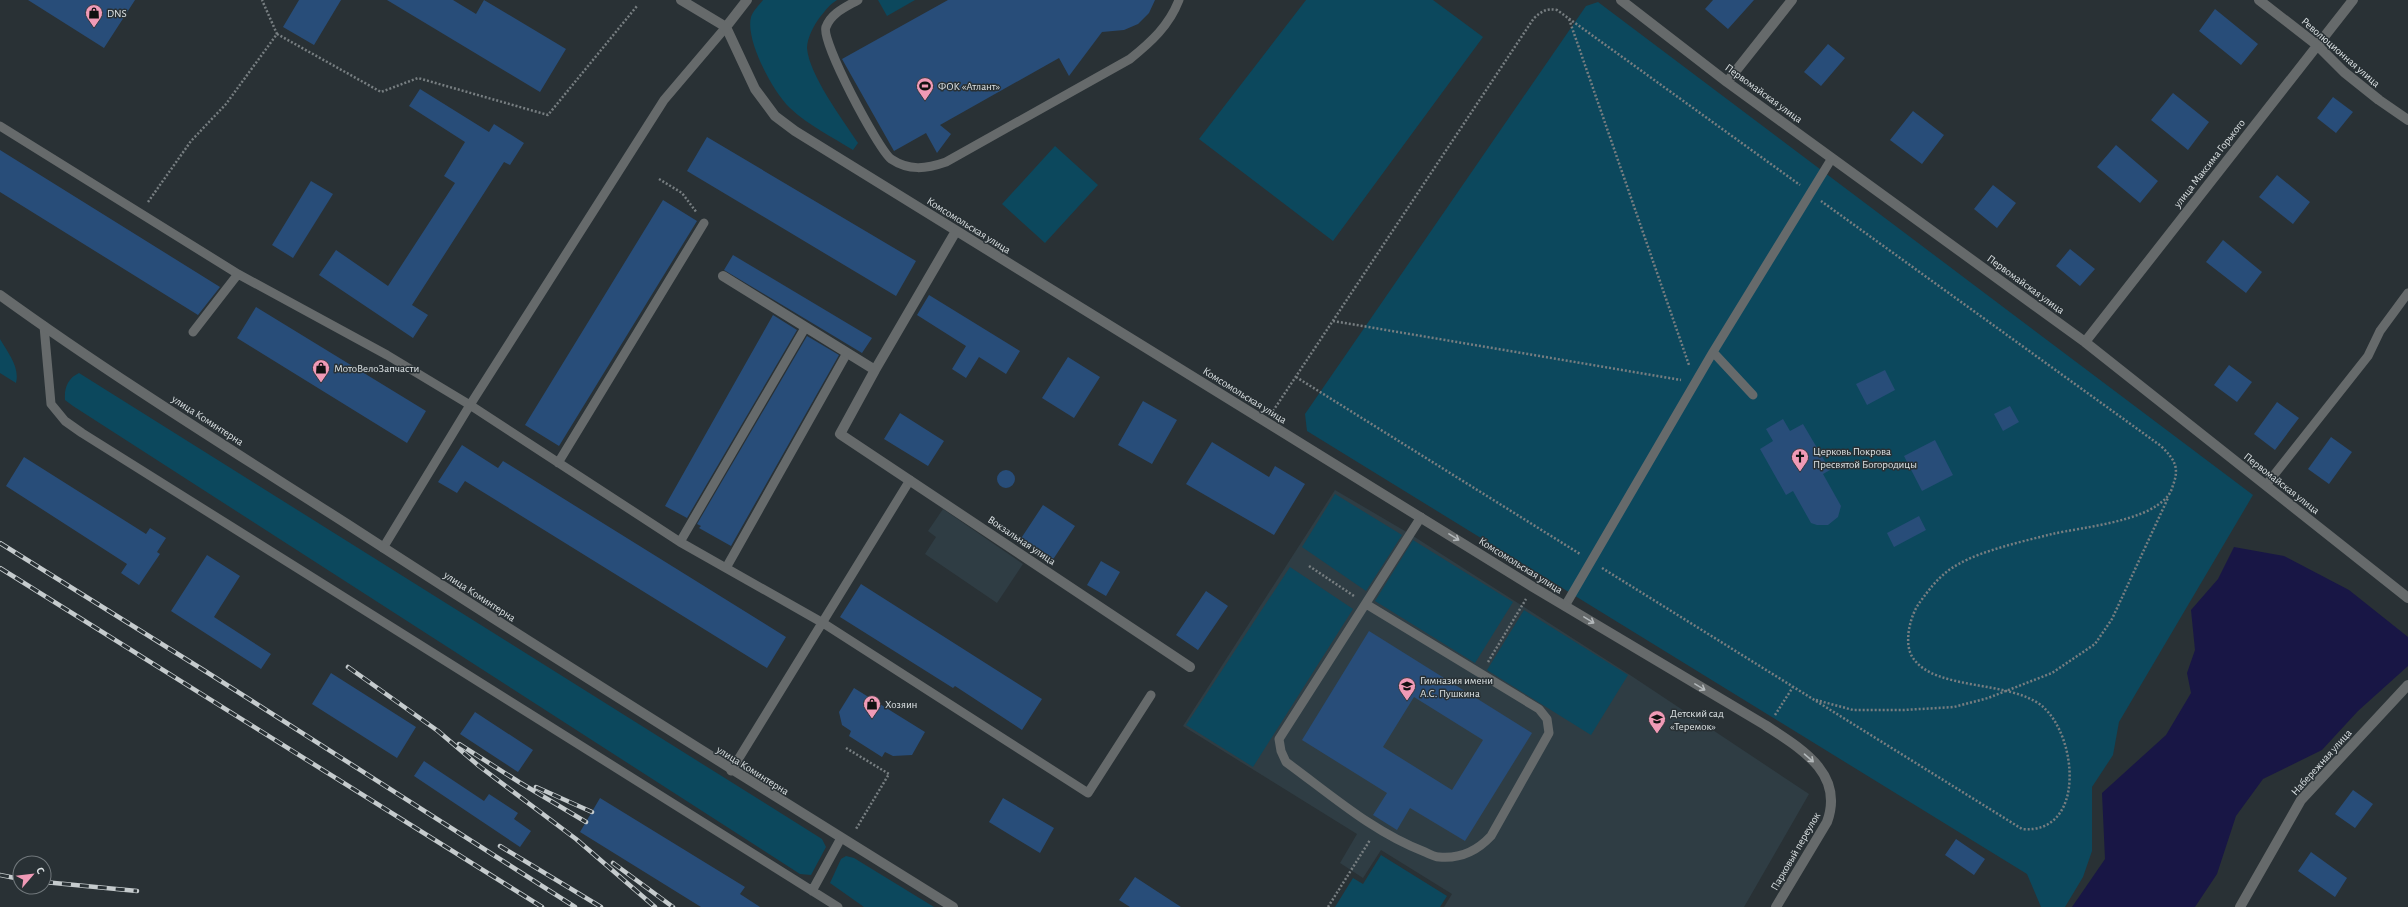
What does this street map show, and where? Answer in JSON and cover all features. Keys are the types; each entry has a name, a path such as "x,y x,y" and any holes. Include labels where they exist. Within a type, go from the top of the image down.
{"street":[{"path":"680,0 726,27 747,0"},
{"name":"Первомайская улица","path":"1622,0 1727,82 2085,342 2408,598"},
{"path":"1727,82 1792,0"},
{"name":"Революционная улица","path":"2259,0 2317,45 2344,72 2379,100 2408,120"},
{"name":"улица Максима Горького","path":"2085,342 2353,0"},
{"name":"Комсомольская улица","path":"726,27 755,89 775,116 795,131 1533,587 1768,727 1813,761 1828,782"},
{"path":"723,276 805,328 876,370 956,231"},
{"name":"улица Коминтерна","path":"0,295 44,326 383,548 731,771 953,907"},
{"name":"Вокзальная улица","path":"876,370 840,434 1190,667"},
{"name":"Набережная улица","path":"2240,907 2301,800 2408,685"},
{"name":"Парковый переулок","path":"1776,907 1827,822 1832,808 1832,792 1828,782"}],"lane":[{"path":"858,0 837,12 825,27 826,40 834,60 880,145 890,158 909,168 929,168 946,162 1130,59 1154,40 1164,28 1179,0"},
{"path":"383,548 470,405 664,100 726,27"},
{"path":"0,126 141,212 238,274 387,355 470,405 680,542 823,622 1088,793 1151,695"},
{"path":"1565,606 1590,560 1695,382 1832,158"},
{"path":"558,463 704,223"},
{"path":"193,332 238,274"},
{"path":"2266,485 2368,356 2380,331 2408,292"},
{"path":"44,326 51,404 65,421 838,907"},
{"path":"680,542 805,328"},
{"path":"1713,352 1753,394"},
{"path":"726,568 847,353"},
{"path":"731,771 910,480"},
{"path":"1366,604 1539,709 1547,719 1549,733 1491,836 1482,845 1467,854 1439,858 1410,846 1378,827 1286,762 1281,751 1279,739 1421,517"},
{"path":"812,891 841,838"}],"path":[{"path":"262,0 277,34 381,92 418,78 548,115 636,6"},
{"path":"1271,415 1534,18 1550,9 1558,10 2161,446 2171,456 2177,465 2178,474 2112,619 2095,644 2074,660 2052,673 2009,690 1954,707 1904,710 1853,710 1814,699"},
{"path":"1333,321 1695,382 1569,18"},
{"path":"141,212 191,141 226,104 277,34"},
{"path":"659,179 682,193 704,223"},
{"path":"1296,377 2022,828 2034,830 2048,824 2062,813 2069,781 2068,750 2063,734 2052,716 2041,705 2009,690 1946,678 1924,668 1913,658 1908,642 1917,606 1940,575 1960,563 1987,552 2054,534 2092,528 2148,511 2168,497"},
{"path":"1309,566 1366,604"},
{"path":"1487,663 1533,587"},
{"path":"1768,727 1793,687"},
{"path":"846,748 889,774 856,829"},
{"path":"1328,907 1368,843"}],"shaded area":[{"path":"763,0 837,0 828,8 815,24 807,44 807,48 809,59 820,84 858,143 853,150 804,120 790,108 776,90 756,52 750,27 751,17"},
{"path":"878,0 915,0 887,16"},
{"path":"1306,0 1433,0 1483,37 1333,241 1199,139"},
{"path":"1598,2 2253,495 2119,722 2113,755 2092,787 2092,851 2083,877 2065,907 2041,907 2027,874 1307,431 1305,414 1586,6"},
{"path":"1055,146 1098,185 1045,243 1002,204"},
{"path":"0,339 15,366 17,377 16,383 0,373"},
{"path":"79,373 822,839 826,847 811,875 800,874 73,406 65,400 65,391 69,381"},
{"name":"Гимназия имени А.С. Пушкина","path":"1335,490 1410,534 1630,675 1809,794 1744,907 1444,907 1452,894 1381,850 1363,878 1340,863 1357,834 1183,726"},
{"path":"1335,494 1402,535 1366,591 1302,547"},
{"path":"943,509 1023,564 997,603 925,554 936,537 928,531"},
{"path":"1413,540 1513,602 1475,663 1375,601"},
{"path":"2234,547 2284,556 2349,590 2408,637 2408,666 2358,711 2322,750 2263,779 2236,816 2217,874 2195,907 2072,907 2105,859 2102,793 2166,735 2191,693 2187,673 2195,650 2191,610 2218,579"},
{"path":"1290,567 1353,609 1253,767 1186,725"},
{"path":"1524,610 1628,675 1591,735 1487,670"},
{"path":"1381,855 1447,896 1440,907 1335,907 1353,878 1363,884"},
{"path":"846,856 854,858 934,907 864,907 830,883 841,859"}],"building":[{"name":"DNS","path":"28,0 135,0 104,48"},
{"path":"299,0 341,0 314,45 283,27"},
{"path":"387,0 453,0 476,14 484,0 566,49 540,92"},
{"name":"ФОК «Атлант»","path":"948,0 1155,0 1149,13 1138,24 1124,30 1102,32 1069,76 1059,58 940,125 951,134 937,153 926,133 894,151 842,59"},
{"path":"1713,0 1754,0 1728,29 1705,9"},
{"path":"2215,9 2258,44 2241,65 2199,31"},
{"path":"1828,44 1845,58 1821,86 1804,72"},
{"path":"420,89 489,132 494,124 524,143 510,165 504,162 412,305 428,315 413,338 319,275 336,250 388,286 455,183 444,176 465,142 409,106"},
{"path":"2173,93 2209,122 2188,150 2151,120"},
{"path":"2333,97 2353,112 2336,133 2317,118"},
{"path":"1913,111 1944,135 1922,164 1890,140"},
{"path":"707,137 916,261 896,296 687,171"},
{"path":"2116,145 2158,181 2140,203 2097,167"},
{"path":"0,150 220,287 198,315 0,192"},
{"path":"2277,175 2310,202 2293,224 2259,197"},
{"path":"311,181 333,194 293,258 272,245"},
{"path":"1993,185 2016,203 1997,228 1974,209"},
{"path":"663,200 697,221 559,446 525,425"},
{"path":"2223,240 2262,272 2246,293 2206,262"},
{"path":"2070,249 2095,269 2080,286 2056,266"},
{"path":"733,255 872,338 862,353 724,270"},
{"path":"929,295 1020,351 1006,374 979,357 966,378 952,369 966,346 917,315"},
{"path":"256,307 426,411 407,443 237,338"},
{"path":"773,315 797,330 687,518 665,506"},
{"path":"807,336 839,355 731,546 699,528 701,526 697,524"},
{"path":"1068,357 1100,377 1074,418 1042,398"},
{"path":"2229,365 2252,382 2237,402 2214,385"},
{"path":"1885,370 1895,390 1867,405 1856,384"},
{"path":"1143,401 1177,420 1152,464 1118,445"},
{"path":"2277,402 2299,418 2275,450 2254,434"},
{"path":"2010,406 2019,422 2003,431 1994,414"},
{"path":"900,413 944,441 928,466 884,439"},
{"name":"Церковь Покрова Пресвятой Богородицы","path":"1783,419 1790,431 1803,424 1830,470 1823,474 1841,506 1838,517 1828,525 1817,525 1811,523 1793,491 1786,495 1760,449 1773,441 1766,429"},
{"path":"2331,437 2352,452 2329,484 2308,469"},
{"path":"1935,440 1953,475 1922,491 1904,456"},
{"path":"1212,442 1269,477 1275,466 1305,484 1274,535 1186,484"},
{"path":"462,445 498,468 503,461 786,637 767,668 465,481 457,493 438,482"},
{"path":"24,457 146,534 150,528 166,538 157,552 160,554 139,585 121,573 127,564 6,486"},
{"path":"1002,470 1010,470 1015,475 1013,486 1010,488 1002,488 997,483 997,475"},
{"path":"1043,505 1075,526 1052,561 1020,540"},
{"path":"1919,516 1926,530 1894,547 1887,533"},
{"path":"207,555 240,576 214,617 271,654 261,669 171,611"},
{"path":"1101,561 1120,572 1106,596 1087,585"},
{"path":"861,584 1042,699 1022,730 955,686 953,688 840,617"},
{"path":"1206,591 1228,606 1198,650 1176,635"},
{"path":"1369,631 1532,733 1465,841 1410,808 1397,830 1373,815 1387,793 1302,740","holes":["1414,697 1483,740 1452,790 1383,747"]},
{"path":"331,673 416,727 397,758 312,704"},
{"name":"Хозяин","path":"854,688 925,732 912,755 893,756 885,752 882,757 849,736 851,731 842,725 839,712"},
{"path":"475,712 533,750 518,772 460,734"},
{"path":"424,761 484,801 489,794 518,813 514,819 531,831 520,847 414,776"},
{"path":"2353,790 2373,804 2355,828 2335,814"},
{"path":"600,798 745,887 740,894 760,907 701,907 580,832"},
{"path":"1003,798 1054,828 1040,853 989,822"},
{"path":"1956,839 1985,859 1974,875 1945,855"},
{"path":"2311,852 2347,878 2335,897 2298,871"},
{"path":"1135,877 1181,907 1130,907 1119,900"}],"railway":[{"path":"0,543 205,671 575,907"},
{"path":"0,568 542,907"},
{"path":"348,667 438,731 479,766 576,839 655,907"},
{"path":"459,744 586,822"},
{"path":"536,787 592,812"},
{"path":"500,846 601,907"},
{"path":"613,863 673,907"},
{"path":"0,875 12,877"},
{"path":"52,883 137,891"}],"place":[{"name":"DNS","path":"94,28"},
{"name":"ФОК «Атлант»","path":"925,101"},
{"name":"МотоВелоЗапчасти","path":"321,383"},
{"name":"Церковь Покрова Пресвятой Богородицы","path":"1800,472"},
{"name":"Гимназия имени А.С. Пушкина","path":"1407,701"},
{"name":"Хозяин","path":"872,719"},
{"name":"Детский сад «Теремок»","path":"1657,734"}]}
